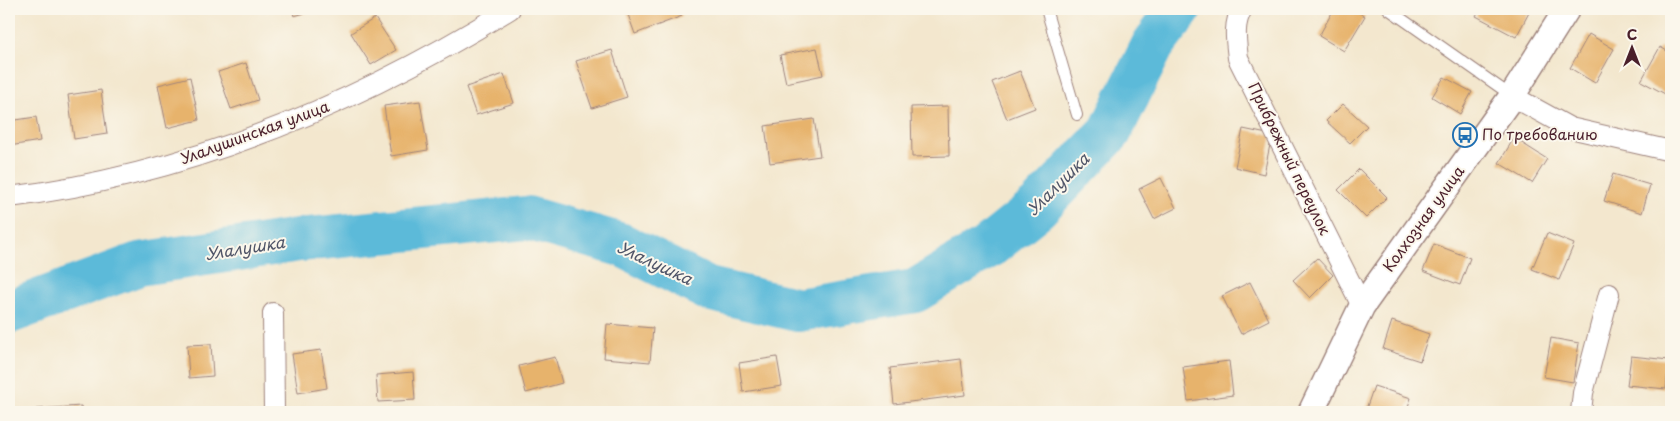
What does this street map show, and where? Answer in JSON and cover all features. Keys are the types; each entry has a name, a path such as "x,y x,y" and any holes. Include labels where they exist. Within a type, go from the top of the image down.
{"street":[{"name":"Прибрежный переулок","path":"1242,9 1238,17 1235,39 1238,58 1362,306"},
{"name":"Колхозная улица","path":"1311,412 1362,306 1512,96 1567,9"},
{"name":"Улалушинская улица","path":"9,197 58,191 187,160 312,115 439,52 507,10"},
{"path":"1512,96 1570,128 1671,151"},
{"path":"1581,412 1583,392 1609,294"},
{"path":"273,313 274,412"}],"lane":[{"path":"1046,9 1077,115"},
{"path":"1388,9 1512,96"}],"building":[{"path":"292,9 319,9 294,16"},
{"path":"626,9 679,9 682,16 635,34"},
{"path":"1334,9 1352,9 1365,16 1344,51 1319,36"},
{"path":"1480,9 1531,9 1516,37 1476,16"},
{"path":"375,18 396,50 371,65 351,33"},
{"path":"1589,34 1614,49 1595,83 1570,68"},
{"path":"1660,47 1671,53 1671,86 1667,95 1641,81"},
{"path":"817,48 823,75 786,83 780,55"},
{"path":"612,50 627,97 592,108 576,61"},
{"path":"246,63 258,100 231,109 218,72"},
{"path":"1020,71 1035,108 1007,119 992,82"},
{"path":"504,74 514,103 476,115 466,87"},
{"path":"190,77 199,120 167,128 158,85"},
{"path":"1444,77 1472,92 1460,114 1432,97"},
{"path":"101,90 107,134 74,139 68,95"},
{"path":"420,101 428,150 391,156 384,106"},
{"path":"1343,104 1367,126 1350,143 1326,121"},
{"path":"948,106 949,156 912,157 911,107"},
{"path":"36,117 40,141 9,146 9,121"},
{"path":"814,119 820,156 770,163 765,126"},
{"path":"1243,129 1272,135 1264,174 1235,167"},
{"path":"1514,138 1547,159 1532,183 1499,163"},
{"path":"1359,169 1387,197 1366,218 1338,190"},
{"path":"1613,174 1650,185 1642,213 1604,201"},
{"path":"1161,178 1176,208 1154,219 1139,189"},
{"path":"1547,233 1574,244 1559,280 1532,269"},
{"path":"1434,244 1470,258 1460,285 1423,271"},
{"path":"1317,258 1333,275 1310,298 1293,280"},
{"path":"1250,282 1269,320 1241,334 1222,296"},
{"path":"1392,321 1429,334 1420,361 1383,349"},
{"path":"607,324 653,328 650,362 604,358"},
{"path":"1551,338 1579,343 1573,382 1544,377"},
{"path":"211,344 213,376 189,378 187,345"},
{"path":"321,350 327,388 298,393 292,354"},
{"path":"1631,356 1669,360 1666,389 1627,385"},
{"path":"555,357 562,383 526,393 519,366"},
{"path":"777,357 782,386 743,392 739,363"},
{"path":"961,359 965,395 894,404 890,368"},
{"path":"1229,361 1233,395 1188,401 1183,367"},
{"path":"413,372 415,400 378,402 376,375"},
{"path":"1374,386 1411,398 1406,412 1365,412"},
{"path":"81,406 82,412 38,412 37,409"}],"waterway":[{"name":"Улалушка","path":"9,312 139,264 299,240 527,218 622,245 708,289 798,310 915,291 991,245 1037,208 1110,132 1153,45 1180,9"}],"place":[{"name":"По требованию","path":"1465,135"}]}
